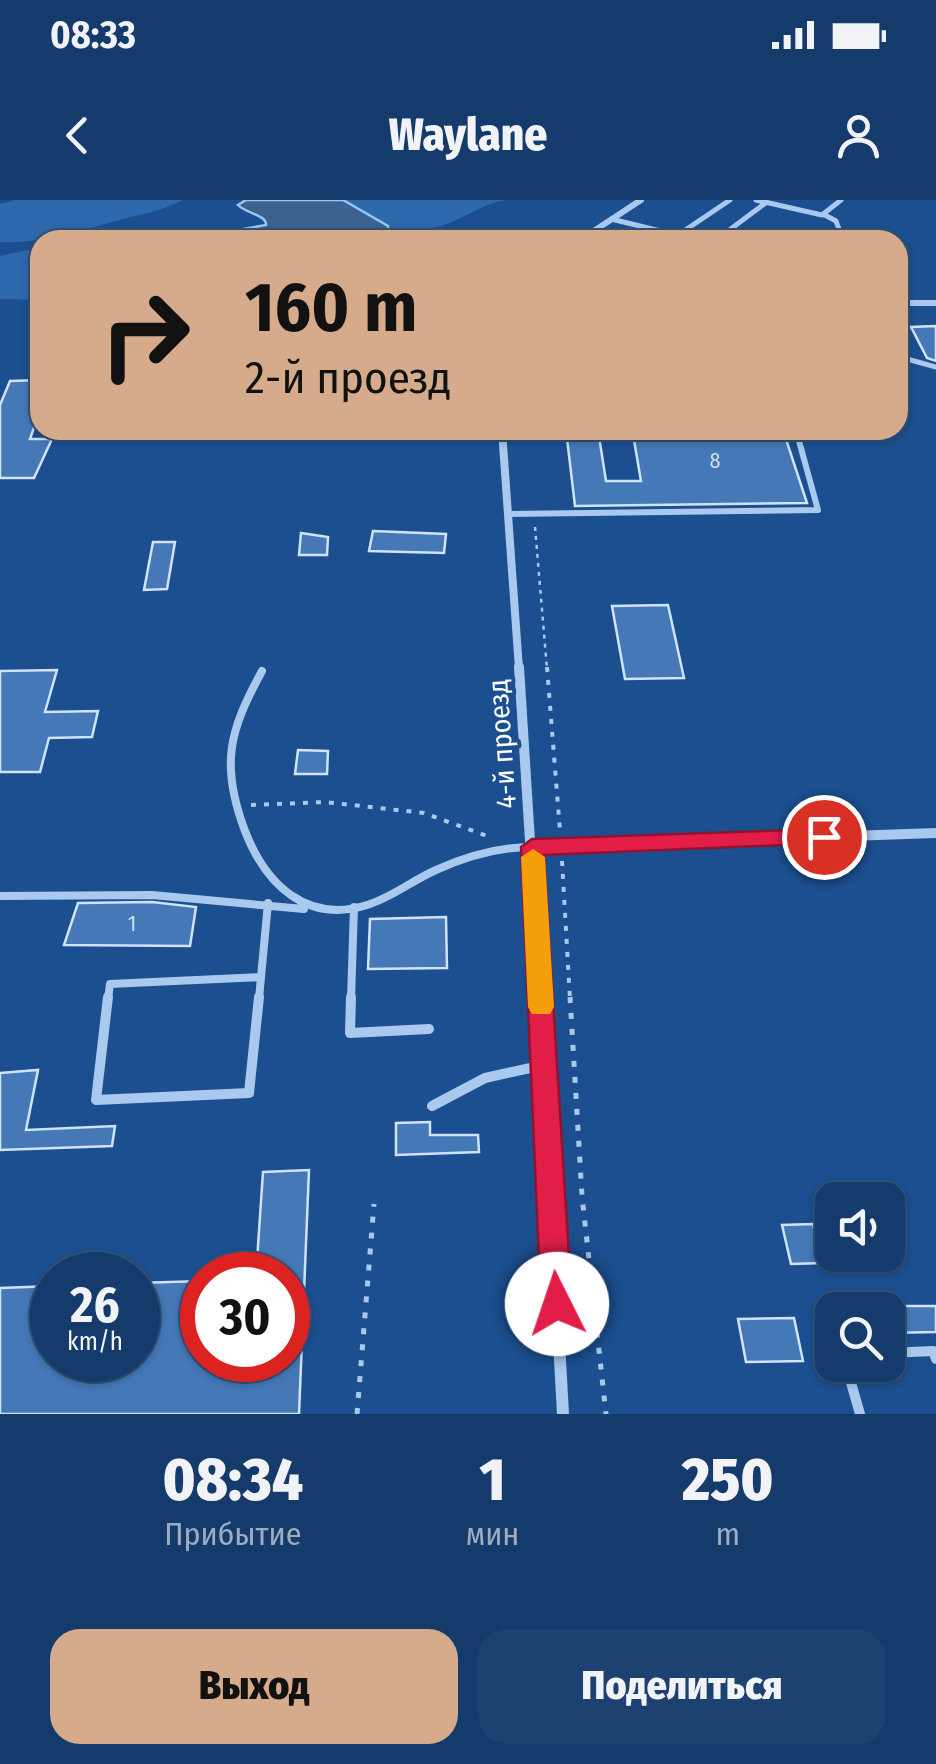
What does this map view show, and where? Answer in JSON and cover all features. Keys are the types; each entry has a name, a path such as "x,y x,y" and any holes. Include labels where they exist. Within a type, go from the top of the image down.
{"street":[{"path":"594,230 641,200"},
{"path":"908,303 936,302"},
{"name":"4-й проезд","path":"503,440 532,847 564,1414"},
{"path":"532,847 936,833"}],"lane":[{"path":"685,230 730,200"},
{"path":"756,200 823,214 836,221 839,230"},
{"path":"823,214 841,200"},
{"path":"729,230 766,202"},
{"path":"610,219 657,230"},
{"path":"908,358 936,368"},
{"path":"508,514 818,510 799,440"},
{"path":"262,672 232,723 228,779 248,840 280,892 314,911"},
{"path":"0,896 60,893 237,898 314,911 368,905 464,860 512,846 532,847"},
{"path":"261,977 110,984 96,1100 249,1092 261,977 268,903"},
{"path":"354,906 350,1033 429,1029"},
{"path":"432,1106 486,1078 544,1066"},
{"path":"905,1353 933,1352 936,1359"},
{"path":"851,1382 860,1414"}],"path":[{"path":"533,513 561,846 582,1196 606,1414"},
{"path":"236,806 326,802 424,813 512,846"},
{"path":"357,1414 374,1204"}],"shaded area":[{"path":"15,200 183,200 81,230 30,230 30,241 0,242 0,204"},
{"path":"246,200 343,200 388,226 388,230 238,230 266,225 263,219 238,205"},
{"path":"342,200 507,200 438,227 388,230"},
{"path":"30,250 30,300 0,299 0,256"}],"building":[{"path":"936,326 936,361 927,358 911,327"},
{"path":"30,380 30,440 52,440 34,478 0,478 0,405 10,381"},
{"path":"567,440 600,440 606,481 641,481 634,440 786,440 807,503 575,506"},
{"path":"373,531 446,534 444,553 369,551"},
{"path":"301,533 328,537 327,555 299,555"},
{"path":"153,542 175,542 167,589 144,590"},
{"path":"668,605 684,678 625,679 612,606"},
{"path":"57,670 45,712 98,711 92,737 49,738 40,772 0,772 0,671"},
{"path":"298,750 328,751 327,774 295,774"},
{"path":"152,902 196,907 190,946 64,945 78,903"},
{"path":"446,917 447,968 368,969 370,919"},
{"path":"38,1070 26,1130 115,1126 112,1146 0,1150 0,1073"},
{"path":"430,1122 430,1135 478,1135 479,1152 396,1155 396,1123"},
{"path":"309,1170 306,1252 258,1252 263,1172"},
{"path":"813,1224 815,1263 791,1264 782,1225"},
{"path":"160,1282 180,1282 180,1382 300,1382 299,1414 0,1414 0,1288 30,1287 30,1382 160,1382"},
{"path":"905,1306 936,1306 936,1332 905,1333"},
{"path":"794,1318 803,1361 746,1362 738,1319"}],"slow traffic":[{"path":"533,857 541,1007"}],"route":[{"path":"557,1304 532,847 824,837"}]}
